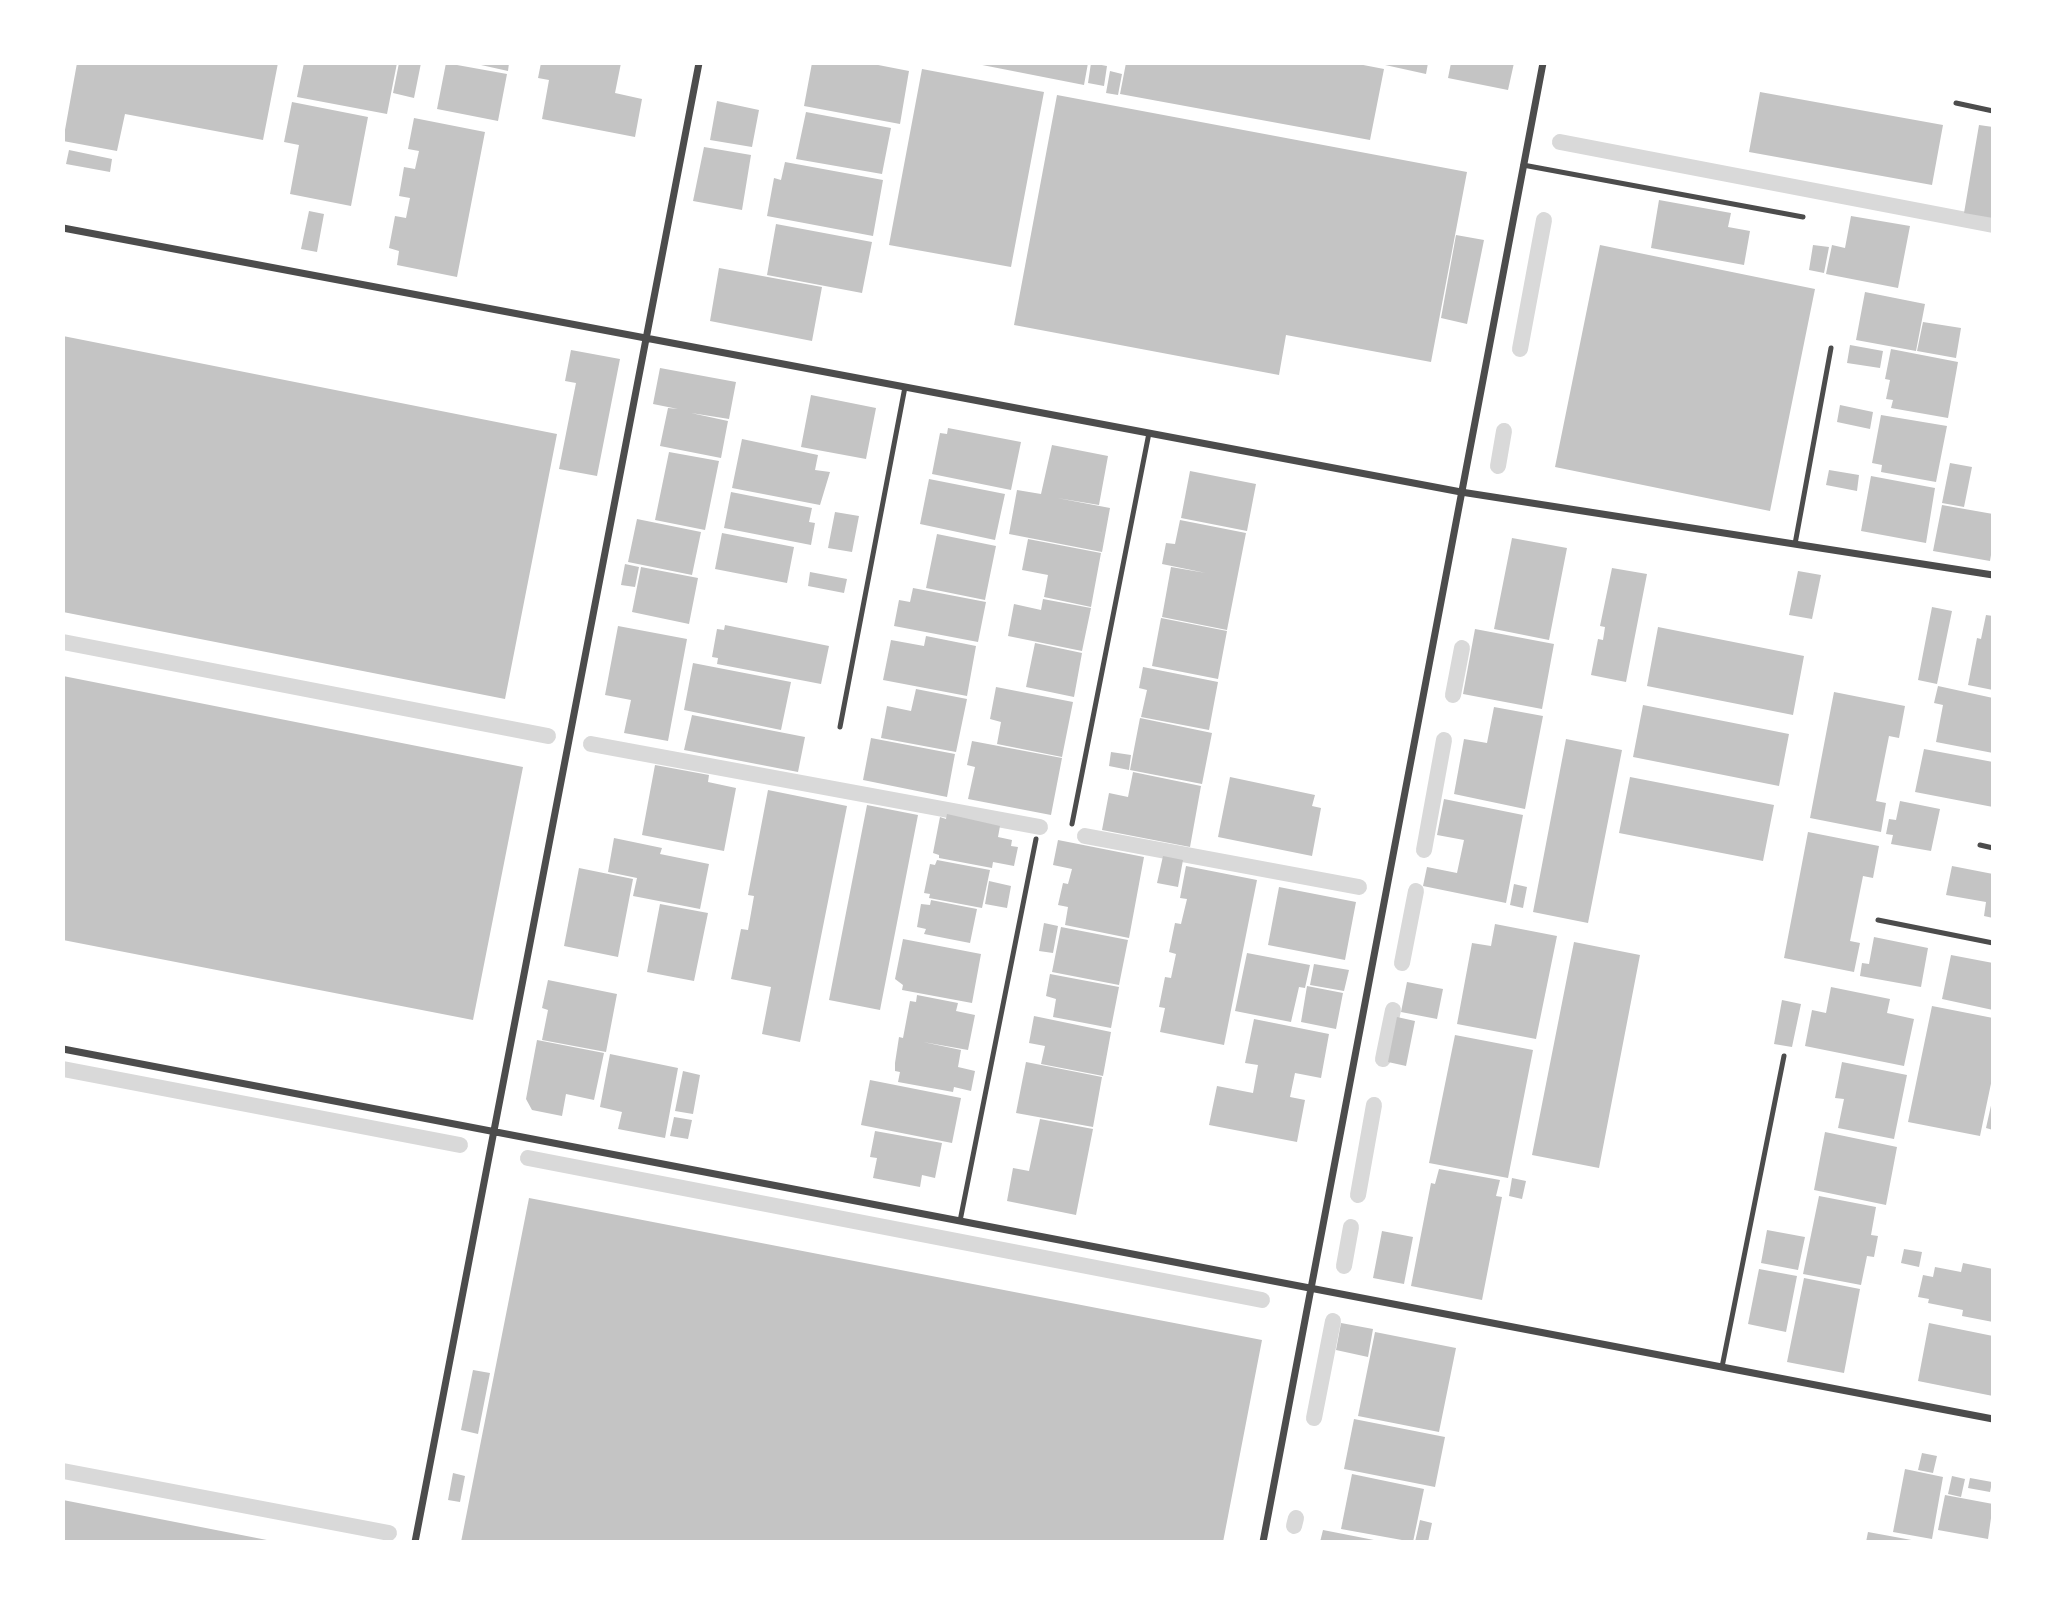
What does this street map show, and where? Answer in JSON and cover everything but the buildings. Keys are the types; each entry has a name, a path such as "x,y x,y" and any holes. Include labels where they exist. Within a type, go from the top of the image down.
{"street":[{"path":"415,1542 699,63"},
{"path":"1264,1542 1543,63"},
{"path":"63,228 1461,492 1993,575"},
{"path":"63,1049 1993,1419"}],"lane":[{"path":"1956,103 1993,111"},
{"path":"1523,165 1803,217"},
{"path":"1795,544 1831,348"},
{"path":"840,727 905,387"},
{"path":"1072,824 1149,433"},
{"path":"960,1221 1036,839"},
{"path":"1980,845 1993,848"},
{"path":"1878,920 1993,943"},
{"path":"1722,1367 1784,1056"}],"waterway":[{"path":"1560,142 1993,225"},
{"path":"1520,349 1544,220"},
{"path":"1498,466 1504,431"},
{"path":"63,642 548,736"},
{"path":"1453,695 1462,648"},
{"path":"1424,850 1444,740"},
{"path":"591,744 1040,827"},
{"path":"1085,836 1359,887"},
{"path":"1402,963 1416,891"},
{"path":"1383,1059 1393,1010"},
{"path":"63,1069 460,1145"},
{"path":"1358,1195 1374,1105"},
{"path":"528,1158 1262,1300"},
{"path":"1344,1266 1351,1227"},
{"path":"1314,1418 1333,1321"},
{"path":"63,1471 389,1533"},
{"path":"1294,1526 1296,1518"}]}
